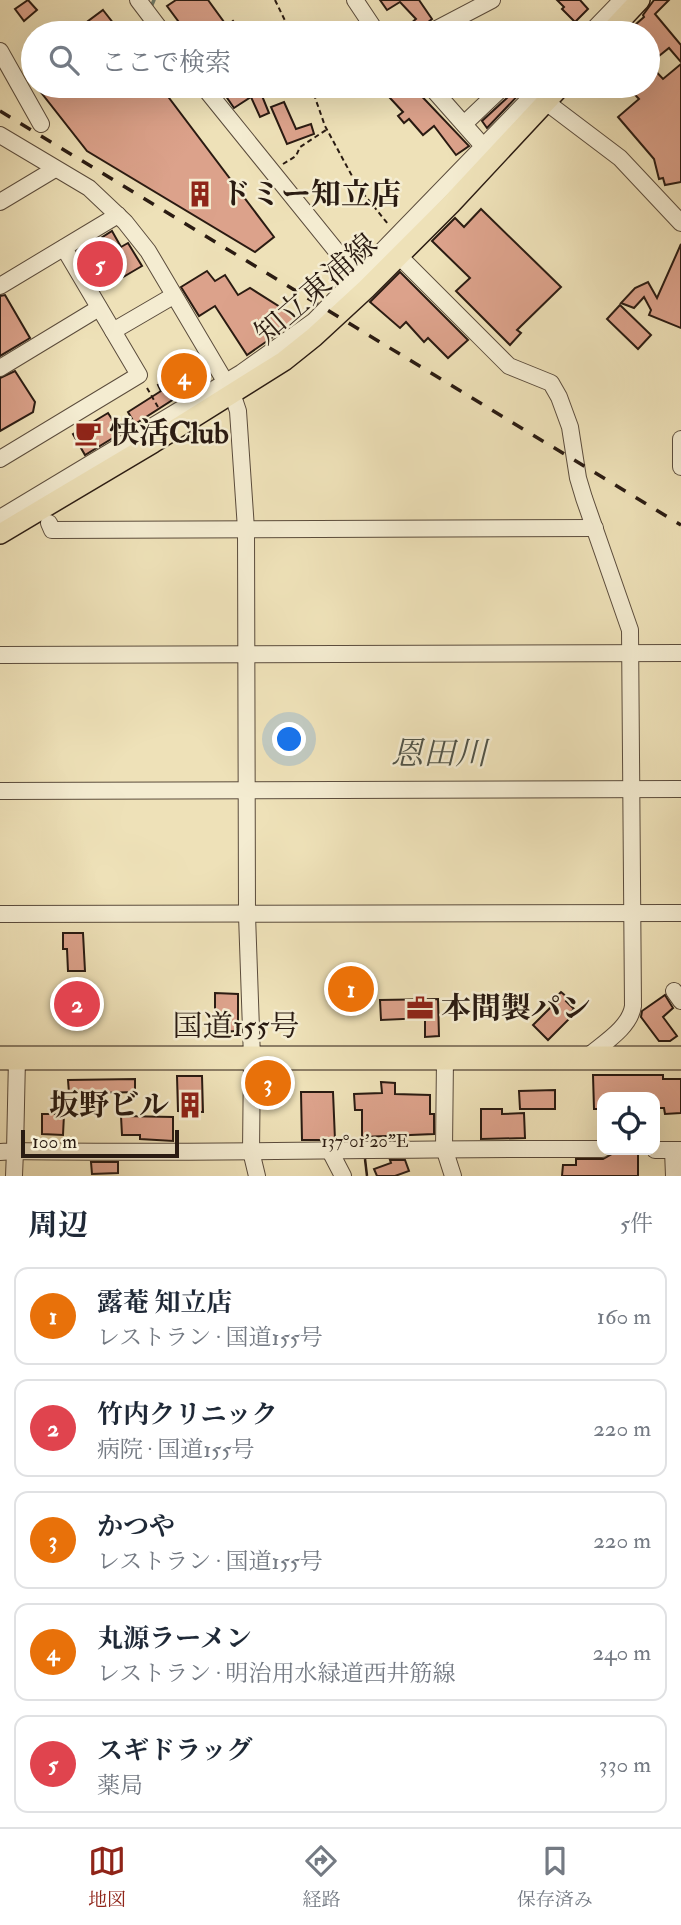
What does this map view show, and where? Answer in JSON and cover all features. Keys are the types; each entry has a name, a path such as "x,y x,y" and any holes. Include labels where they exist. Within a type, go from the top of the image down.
{"highway":[{"name":"国道155号","path":"9,1058 681,1058"}],"main road":[{"path":"620,21 640,0"},
{"name":"知立東浦線","path":"0,534 229,388 284,361 314,337 398,246 451,204 489,153 540,98"}],"street":[{"path":"138,0 154,21"},
{"path":"355,0 369,21"},
{"path":"452,21 492,0"},
{"path":"602,21 622,0"},
{"path":"0,51 21,88"},
{"path":"26,98 41,124"},
{"path":"213,98 362,283"},
{"path":"441,98 489,153"},
{"path":"464,124 491,98"},
{"path":"549,98 620,158 681,223"},
{"path":"0,135 89,188 118,215 148,251 229,388 238,411 246,528 247,915 252,1058 251,1151 257,1176"},
{"path":"0,202 55,169"},
{"path":"0,286 118,215"},
{"path":"398,246 509,366 551,383 570,427 578,478 630,630 632,1014 627,1022 586,1058"},
{"path":"0,459 139,375 64,248"},
{"path":"113,331 173,296"},
{"path":"0,368 99,309"},
{"path":"0,518 165,419 229,388"},
{"path":"681,439 681,467"},
{"path":"49,523 52,530 595,528"},
{"path":"0,655 681,653"},
{"path":"0,792 681,789"},
{"path":"0,914 681,913"},
{"path":"9,1058 8,1151 14,1176"},
{"path":"444,1059 443,1148 453,1176"},
{"path":"8,1151 597,1149"},
{"path":"674,1176 677,1150"},
{"path":"330,1151 343,1176"}],"path":[{"path":"275,0 285,21"},
{"path":"315,98 327,129 358,187 398,246"},
{"path":"276,168 296,156 300,147 327,129"},
{"path":"139,375 165,419"}],"building":[{"path":"28,0 37,10 24,21 15,9"},
{"path":"176,0 208,0 223,21 178,21 167,6"},
{"path":"380,0 419,0 432,19 414,21 416,19 400,2 387,10"},
{"path":"557,0 580,0 588,9 574,21 562,9 564,7"},
{"path":"654,0 669,0 655,14 681,45 681,62 669,48 660,55 660,21 640,21"},
{"path":"103,10 112,21 88,21"},
{"path":"681,64 681,182 665,185 663,178 659,179 654,159 618,117 639,99 660,98 660,76 663,79"},
{"name":"ドミー知立店","path":"45,98 169,98 274,237 255,252 87,151"},
{"path":"227,98 249,98 234,108"},
{"path":"251,98 263,98 269,113 260,117"},
{"path":"390,98 423,98 469,146 456,155 434,126 423,135 409,119 404,123 398,116 403,112"},
{"path":"507,98 516,98 487,128 482,121"},
{"path":"284,102 296,129 311,124 314,134 287,144 271,107"},
{"path":"481,209 561,287 517,330 521,333 510,345 456,291 470,278 432,241 455,218 464,227"},
{"path":"112,231 121,247 128,243 142,266 101,290 79,252"},
{"path":"681,244 681,328 649,315 651,310 644,297 634,308 621,303 635,288 648,282 657,298"},
{"path":"207,271 215,281 225,275 238,295 250,288 299,319 247,355 215,306 199,316 181,287"},
{"path":"400,272 468,340 448,358 428,338 424,342 406,322 400,328 370,302"},
{"path":"5,295 30,338 0,356 0,296"},
{"path":"620,305 651,335 638,349 607,319"},
{"path":"192,365 202,381 135,424 128,412 161,391 158,385"},
{"path":"15,371 35,402 33,412 0,431 0,378"},
{"path":"108,413 121,433 85,455 73,434"},
{"path":"63,933 83,933 85,971 68,971"},
{"path":"330,975 371,975 371,1003 330,1003"},
{"path":"561,992 574,1009 567,1016 570,1018 548,1040 533,1025 553,1005 551,1002"},
{"path":"215,993 238,994 238,1031 215,1032"},
{"path":"665,995 673,1008 663,1017 677,1036 670,1041 659,1041 641,1017 642,1011"},
{"name":"本間製パン","path":"438,999 439,1036 425,1037 425,1018 381,1020 380,1000"},
{"path":"593,1075 663,1075 663,1079 681,1079 681,1113 665,1114 664,1108 660,1108 660,1092 597,1092 597,1109 594,1109"},
{"path":"177,1076 202,1076 203,1112 178,1111"},
{"path":"262,1077 279,1077 279,1094 262,1094"},
{"path":"135,1079 135,1092 101,1093 101,1100 90,1100 91,1093 69,1093 68,1080"},
{"path":"381,1082 395,1083 395,1094 430,1095 434,1134 362,1137 362,1110 355,1110 354,1094 382,1093"},
{"path":"555,1090 555,1109 520,1109 519,1091"},
{"path":"301,1092 333,1092 335,1140 302,1140"},
{"path":"481,1109 502,1109 502,1114 524,1113 525,1138 481,1139"},
{"path":"42,1114 64,1114 63,1135 42,1134"},
{"path":"121,1116 173,1117 173,1141 140,1139 140,1135 122,1135"},
{"path":"610,1155 638,1155 638,1176 562,1176 563,1165 576,1165 576,1159 603,1159"},
{"path":"390,1160 405,1160 409,1171 395,1176 377,1176 374,1169 391,1163"},
{"path":"91,1162 118,1162 118,1173 92,1174"}],"waterway":[{"path":"151,7 154,0"}],"railway":[{"path":"0,111 681,525"}],"place":[{"name":"ドミー知立店","path":"200,194"},
{"name":"スギドラッグ","path":"100,264"},
{"name":"丸源ラーメン","path":"184,376"},
{"name":"快活Club","path":"88,433"},
{"name":"露菴 知立店","path":"351,989"},
{"name":"竹内クリニック","path":"77,1004"},
{"name":"本間製パン","path":"420,1008"},
{"name":"かつや","path":"268,1083"},
{"name":"坂野ビル","path":"190,1105"}],"water label":[{"name":"恩田川","path":"439,754"}]}
